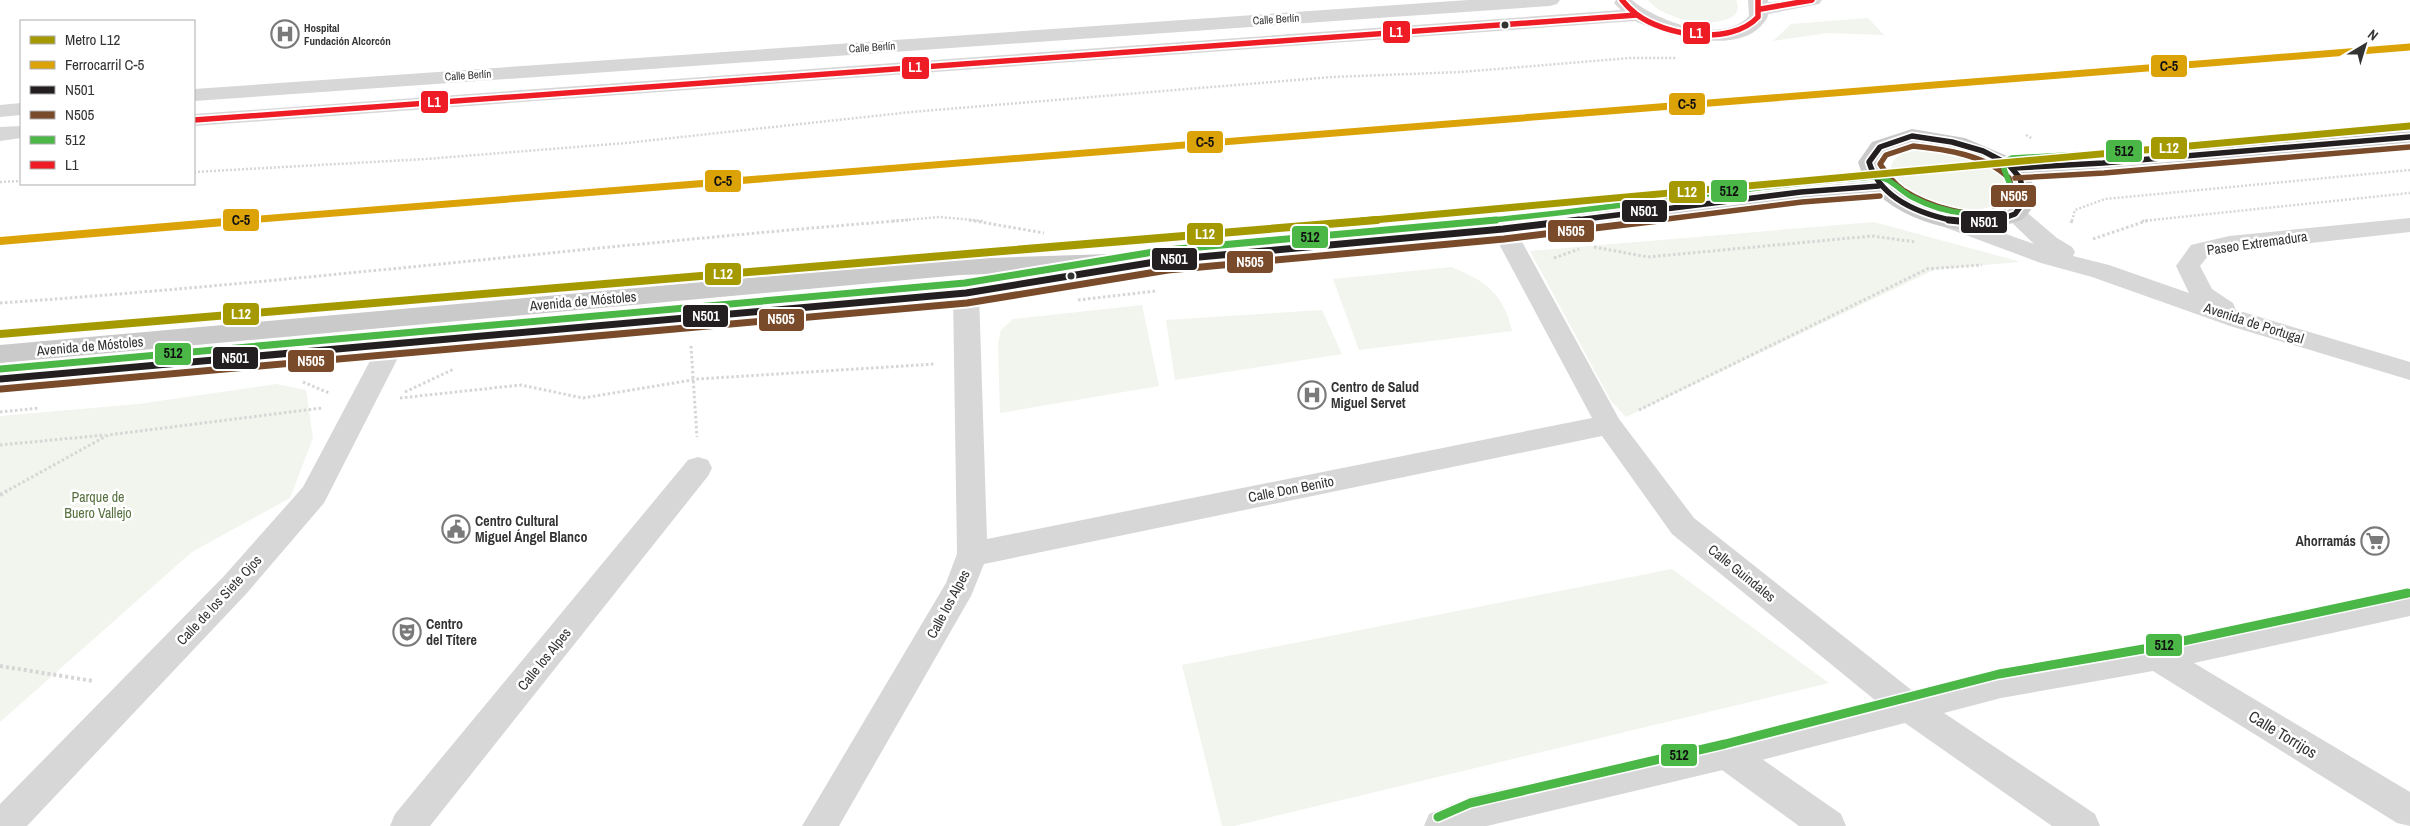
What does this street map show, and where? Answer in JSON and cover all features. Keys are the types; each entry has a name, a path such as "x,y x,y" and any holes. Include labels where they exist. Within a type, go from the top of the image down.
{"main road":[{"path":"1912,136 1934,137 1961,143 1986,152 2014,168 2022,183 2025,200 2015,214 1997,221 1972,223 1944,219 1916,211 1893,198 1879,186 1869,170 1870,157 1878,147 1885,143 1912,136"},
{"path":"2014,168 2103,164 2410,137"},
{"name":"Avenida de Móstoles","path":"0,354 960,267 1167,260 1502,229 1801,192 1879,186"},
{"name":"Avenida de Móstoles","path":"0,379 966,293 1167,260"}],"street":[{"name":"Calle Berlín","path":"195,95 1550,0"},
{"path":"1622,0 1636,15 1668,29 1706,35 1740,30 1752,25 1759,17 1760,4 1812,0"},
{"name":"Calle Berlín","path":"195,120 1636,15"},
{"path":"0,111 20,109"},
{"path":"0,134 20,132"},
{"name":"Avenida de Portugal","path":"2015,214 2048,243 2100,272"},
{"name":"Avenida de Portugal","path":"1944,219 2050,258 2100,272 2239,320 2410,371"},
{"name":"Paseo Extremadura","path":"2239,320 2202,294 2188,266 2200,250 2229,244 2410,225"},
{"name":"Calle Guindales","path":"1502,229 1525,267 1609,425 1683,526 1908,707 2082,826"},
{"name":"Calle los Alpes","path":"820,826 960,587 972,554 966,293"},
{"name":"Calle de los Siete Ojos","path":"3,826 236,584 314,495 392,344"},
{"name":"Calle Don Benito","path":"972,554 1609,425"},
{"name":"Calle los Alpes","path":"408,826 698,468"},
{"path":"1467,822 2001,684 2157,657 2410,603"},
{"name":"Calle Torrijos","path":"2157,657 2410,811"},
{"path":"1726,754 1828,826"}],"path":[{"path":"195,172 426,159 626,143 911,112 1332,77 1461,72 1630,58 1679,58"},
{"path":"0,182 20,181"},
{"path":"2048,243 2073,246 2144,220 2410,193"},
{"path":"0,303 114,295 732,234 940,217 984,221 1052,235"},
{"path":"1525,267 1588,246 1648,257 1872,236 1921,243"},
{"path":"1076,301 1165,290"},
{"path":"688,318 694,380 698,468"},
{"path":"302,381 335,395 362,399 521,385 583,398 694,380 967,362"},
{"path":"0,445 108,435 404,393 456,368"},
{"path":"0,412 42,407"},
{"path":"0,496 108,435"},
{"path":"0,666 89,680 133,691"}],"green space":[{"path":"1648,0 1736,0 1737,10 1731,17 1720,21 1705,22 1672,16 1658,9"},
{"path":"1868,18 1884,35 1828,33 1773,41 1791,24"},
{"path":"1928,147 1970,155 1992,168 2002,177 2006,186 2006,193 2002,200 1995,205 1985,208 1964,210 1936,205 1910,193 1893,176 1891,168 1893,162 1898,156 1906,152"},
{"path":"1874,222 2021,262 1936,269 1626,417 1611,401 1530,251"},
{"path":"1451,267 1474,277 1491,290 1504,308 1512,331 1359,350 1333,279"},
{"path":"1142,305 1159,386 1000,413 998,344 1001,330 1013,319"},
{"path":"1322,310 1342,354 1175,380 1166,320"},
{"name":"Parque de Buero Vallejo","path":"276,384 306,390 313,438 290,498 192,552 0,722 0,416 138,404"},
{"path":"1672,569 1829,683 1234,826 1222,826 1182,665"}],"metro line":[{"name":"L12","path":"0,334 1420,216 2410,126"}],"rail line":[{"name":"C-5","path":"0,241 416,205 2410,47"}],"transit line":[{"name":"L1","path":"1622,0 1636,14 1647,20 1675,30 1706,34 1735,32 1748,26 1758,17 1758,0"},
{"name":"L1","path":"1761,9 1812,0"},
{"name":"L1","path":"195,120 1637,15"},
{"name":"512","path":"0,369 965,283 1166,250 1502,219 1800,182 1881,176 1912,197 1929,204 1963,213 1995,211 2008,206 2015,198 2004,169 2006,161 2012,158 2102,153 2409,127"},
{"name":"N501","path":"1912,136 1952,142 1997,157 2018,174 2025,200 2013,215 1997,221 1979,223 1940,218 1902,203 1887,192 1876,180 1869,162 1880,147 1912,136"},
{"name":"N501","path":"2014,168 2103,163 2410,137"},
{"name":"N505","path":"1913,146 1949,151 1989,164 2009,178 2014,198 2002,209 1985,213 1965,213 1943,208 1922,200 1903,190 1889,177 1880,164 1886,155 1913,146"},
{"name":"N505","path":"2015,178 2104,173 2410,147"},
{"name":"N501","path":"0,379 966,293 1167,260 1503,229 1801,192 1879,186"},
{"name":"N505","path":"1,389 967,303 1168,270 1504,239 1802,202 1880,196"},
{"name":"512","path":"1438,817 1470,803 1725,744 1999,674 2155,647 2408,593"}],"place":[{"name":"Hospital Fundación Alcorcón","path":"285,34"},
{"name":"Centro de Salud Miguel Servet","path":"1312,395"},
{"name":"Centro Cultural Miguel Ángel Blanco","path":"456,529"},
{"name":"Ahorramás","path":"2375,541"},
{"name":"Centro del Títere","path":"407,632"}]}
